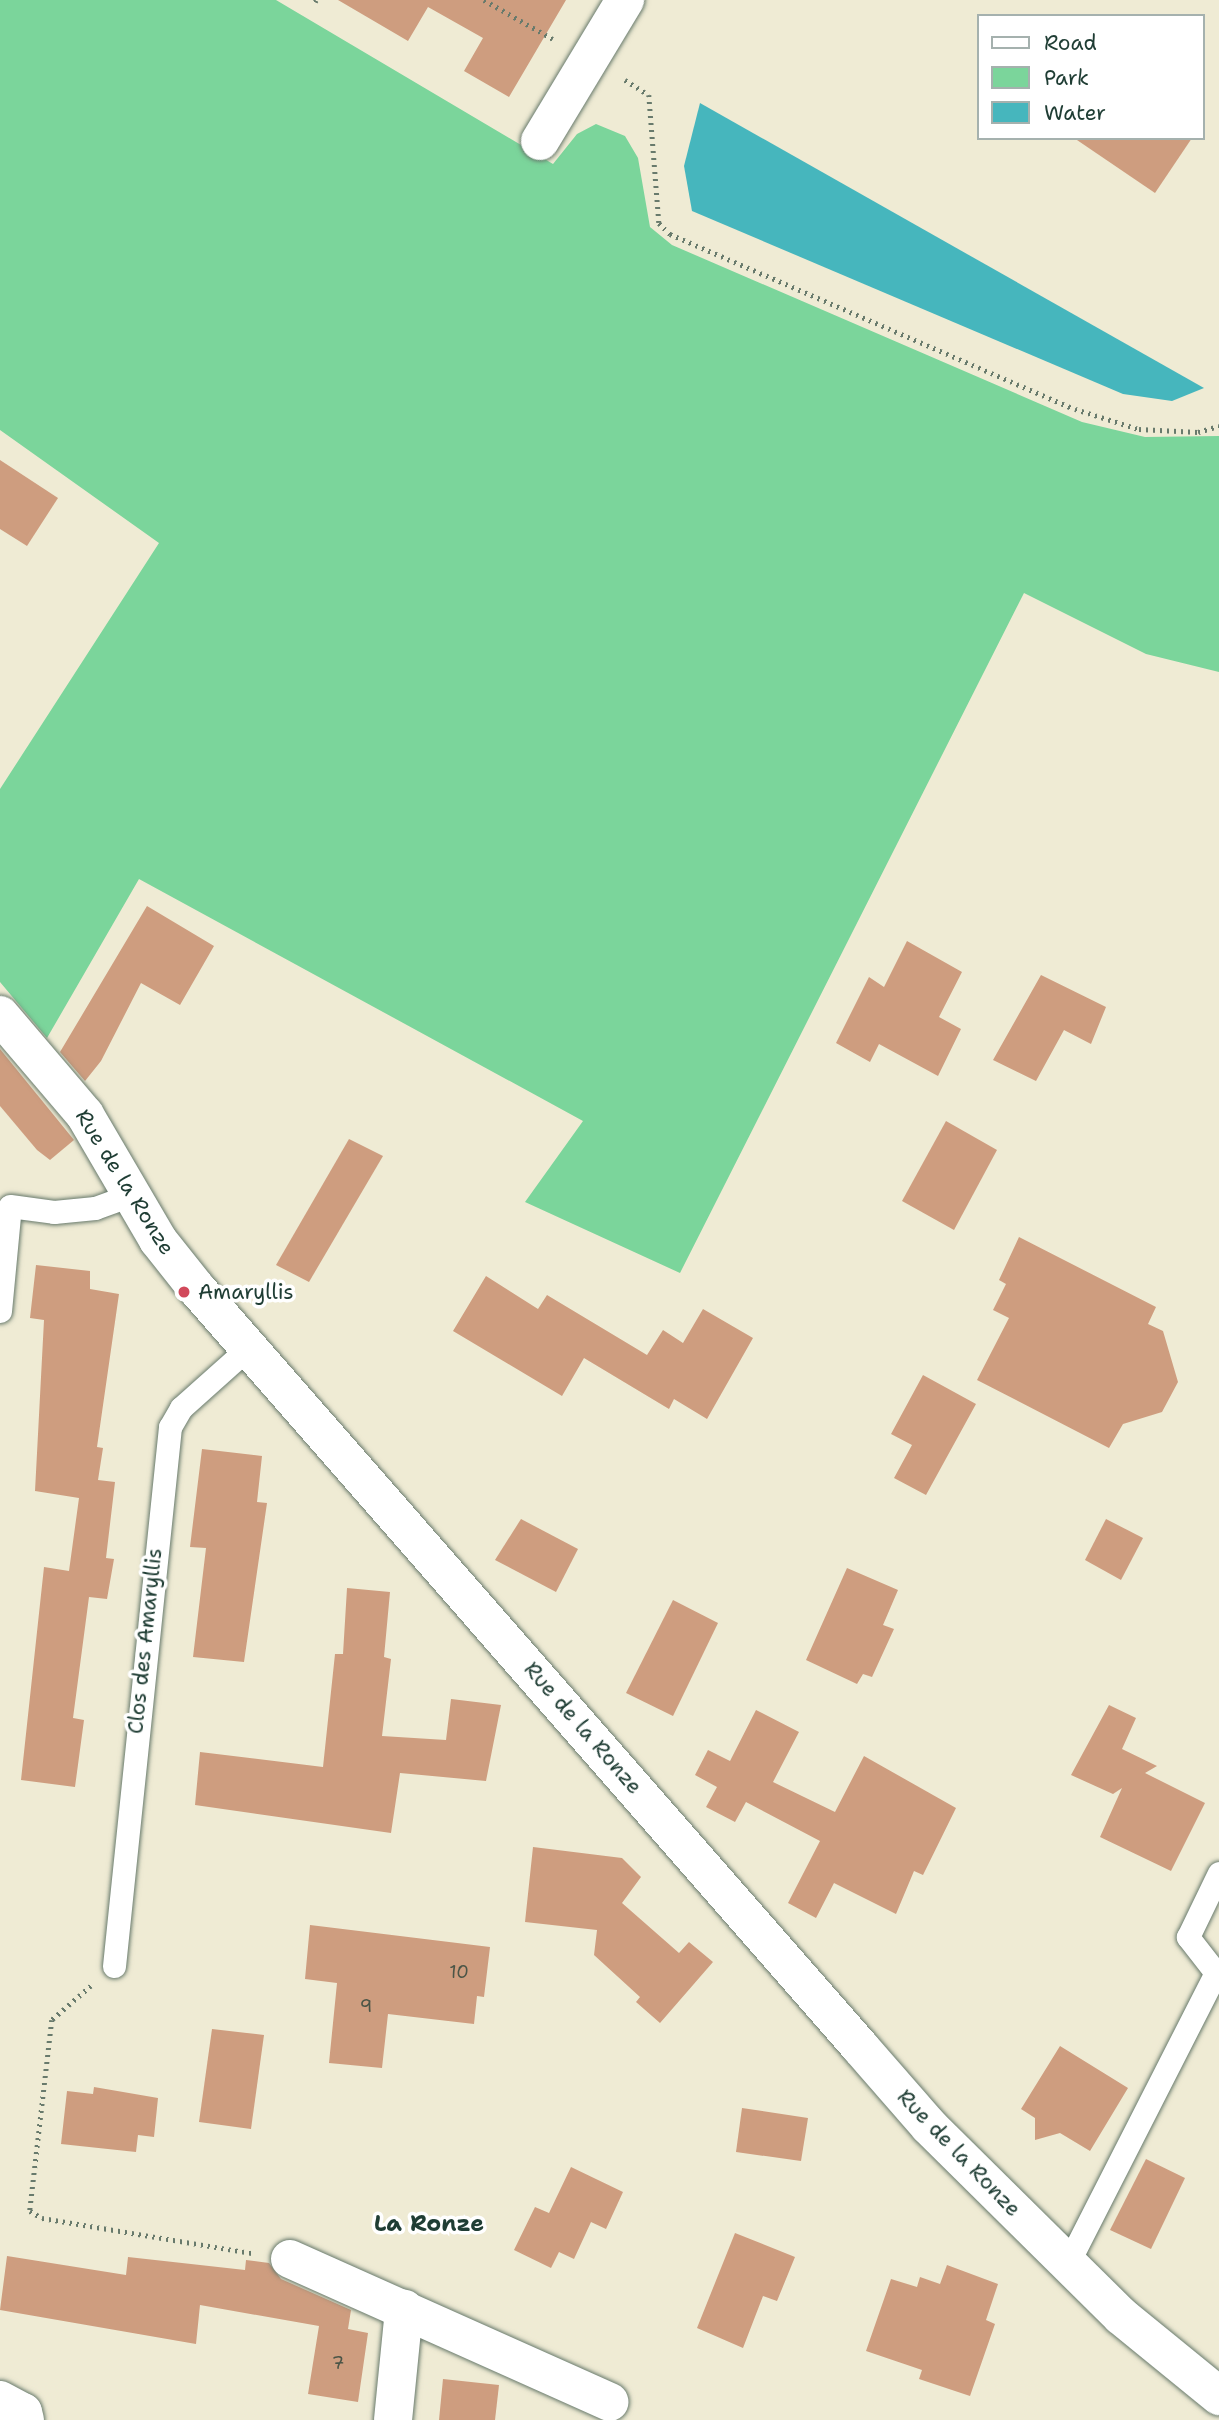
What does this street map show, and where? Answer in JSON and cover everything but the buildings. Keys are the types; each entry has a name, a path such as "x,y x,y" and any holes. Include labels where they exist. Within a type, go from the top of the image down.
{"street":[{"path":"540,141 625,0"},
{"name":"Rue de la Ronze","path":"0,1015 85,1115 158,1240 247,1349 929,2126 1121,2316 1219,2396"},
{"path":"290,2259 610,2402"},
{"path":"393,2420 404,2309"},
{"path":"0,2400 23,2412 25,2420"}],"lane":[{"path":"0,1311 10,1206 54,1212 96,1208 131,1195"},
{"name":"Clos des Amaryllis","path":"114,1966 170,1427 181,1408 247,1349"},
{"path":"1068,2263 1216,1973 1188,1937 1219,1873"}],"path":[{"path":"484,0 649,94 659,223 670,234 1075,410 1139,429 1198,432 1219,426"},
{"path":"114,1966 52,2020 30,2211 42,2218 290,2259"}],"green space":[{"path":"0,0 276,0 553,164 577,134 596,124 625,136 638,158 650,227 672,245 1082,422 1145,437 1219,436 1219,672 1146,654 1024,593 680,1273 525,1202 583,1121 139,879 47,1038 0,982 0,789 159,543 0,430"}],"water":[{"path":"700,103 1204,388 1172,401 1123,394 692,211 684,166"}],"place":[{"name":"Amaryllis","path":"184,1292"}],"district":[{"name":"La Ronze","path":"429,2223"}]}
